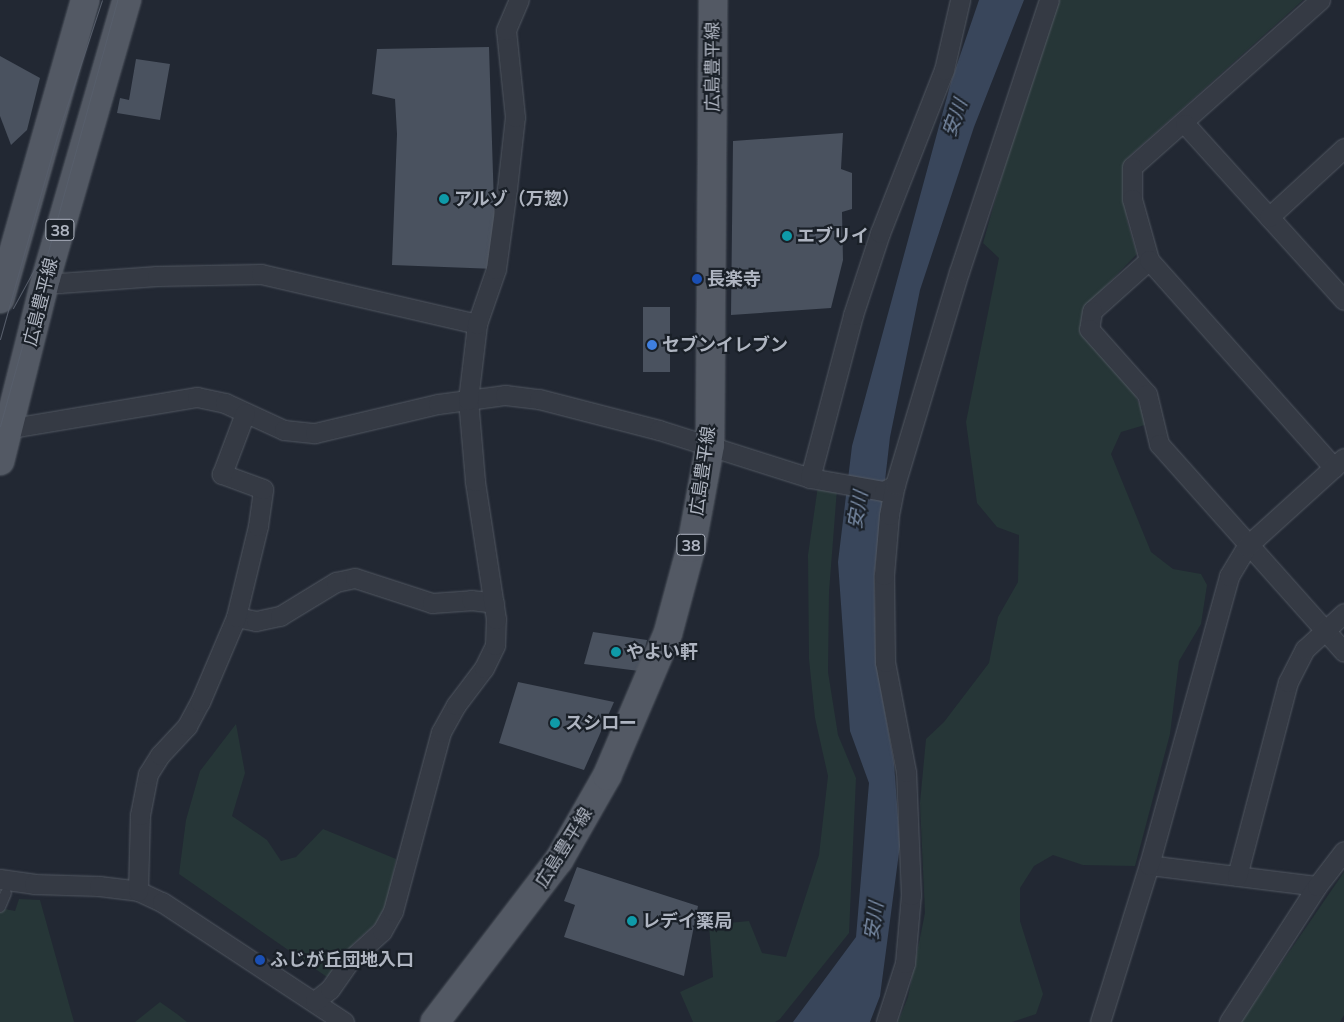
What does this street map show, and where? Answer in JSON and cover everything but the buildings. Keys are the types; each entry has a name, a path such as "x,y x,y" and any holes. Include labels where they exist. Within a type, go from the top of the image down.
{"main road":[{"name":"38","path":"0,299 85,0"},
{"name":"広島豊平線","path":"0,461 5,429 46,278 127,0"},
{"name":"広島豊平線","path":"435,1022 559,860 607,776 668,632 691,548 710,445 713,0"}],"street":[{"path":"315,1001 330,989 350,960 382,931 393,911 441,732 456,705 484,668 495,645 494,603 475,481 468,400 477,324 496,269 507,189 515,117 506,30 519,0"},
{"path":"813,478 853,315 880,233 944,70 960,0"},
{"path":"886,1022 905,963 910,895 906,772 885,662 884,575 890,488 1049,0"},
{"path":"1100,1022 1149,865 1229,576 1247,546 1339,463 1149,260 1132,198 1132,167 1185,124 1320,0"},
{"path":"1185,124 1344,300"},
{"path":"1269,217 1344,148"},
{"path":"1149,260 1092,311 1089,328 1147,394 1159,444 1247,546 1344,652"},
{"path":"46,278 59,283 157,276 261,274 477,324"},
{"path":"5,429 197,397 224,403 284,430 315,433 468,400 505,395 539,400 710,445 813,478 890,488"},
{"path":"138,891 140,815 148,774 160,755 187,726 200,702 236,617 258,526 263,489 222,474 245,413"},
{"path":"236,617 256,621 280,616 336,582 355,578 432,603 471,600 494,603"},
{"path":"1237,876 1288,682 1305,649 1344,613"},
{"path":"1229,1022 1317,886 1344,851"},
{"path":"1149,865 1317,886"},
{"path":"3,886 34,884 99,886 138,891 162,902 315,1001 344,1022"}],"lane":[{"path":"0,907 3,886"}],"shaded area":[{"path":"1059,0 1303,0 1126,159 1123,184 1127,221 1137,254 1087,305 1081,334 1130,384 1148,424 1121,432 1111,454 1151,552 1173,569 1201,574 1207,585 1201,624 1179,661 1170,734 1135,866 1083,865 1053,855 1034,866 1020,888 1020,921 1043,994 1036,1014 1012,1022 898,1022 908,997 925,913 920,803 926,739 944,722 989,663 998,617 1018,582 1019,535 997,527 977,503 966,422 999,258 983,243 1013,137"},
{"path":"818,486 837,489 829,592 828,672 838,735 856,778 849,933 780,1019 775,1022 693,1022 680,992 713,977 709,925 749,921 762,953 786,957 819,855 828,776 815,718 809,659 808,555"},
{"path":"236,724 245,773 232,816 267,840 281,861 296,857 323,829 396,859 388,901 376,923 354,943 327,977 179,874 186,820 200,771"},
{"path":"1344,872 1344,1015 1340,1022 1241,1022"},
{"path":"19,899 40,900 74,1022 0,1022 0,908 15,911"},
{"path":"160,1002 177,1014 187,1022 135,1022"}],"water":[{"name":"安川","path":"979,0 1024,0 974,127 920,290 890,437 874,577 876,662 894,763 900,845 880,996 870,1022 793,1022 856,937 869,783 850,731 838,562 852,446 951,82"}],"tram line":[{"path":"0,339 57,136 102,0"},
{"path":"0,426 117,0"},
{"path":"13,308 42,255"}],"place":[{"name":"アルゾ（万惣）","path":"444,199"},
{"name":"エブリイ","path":"787,236"},
{"name":"長楽寺","path":"697,279"},
{"name":"セブンイレブン","path":"652,345"},
{"name":"やよい軒","path":"616,652"},
{"name":"スシロー","path":"555,723"},
{"name":"レデイ薬局","path":"632,921"},
{"name":"ふじが丘団地入口","path":"260,960"}]}
